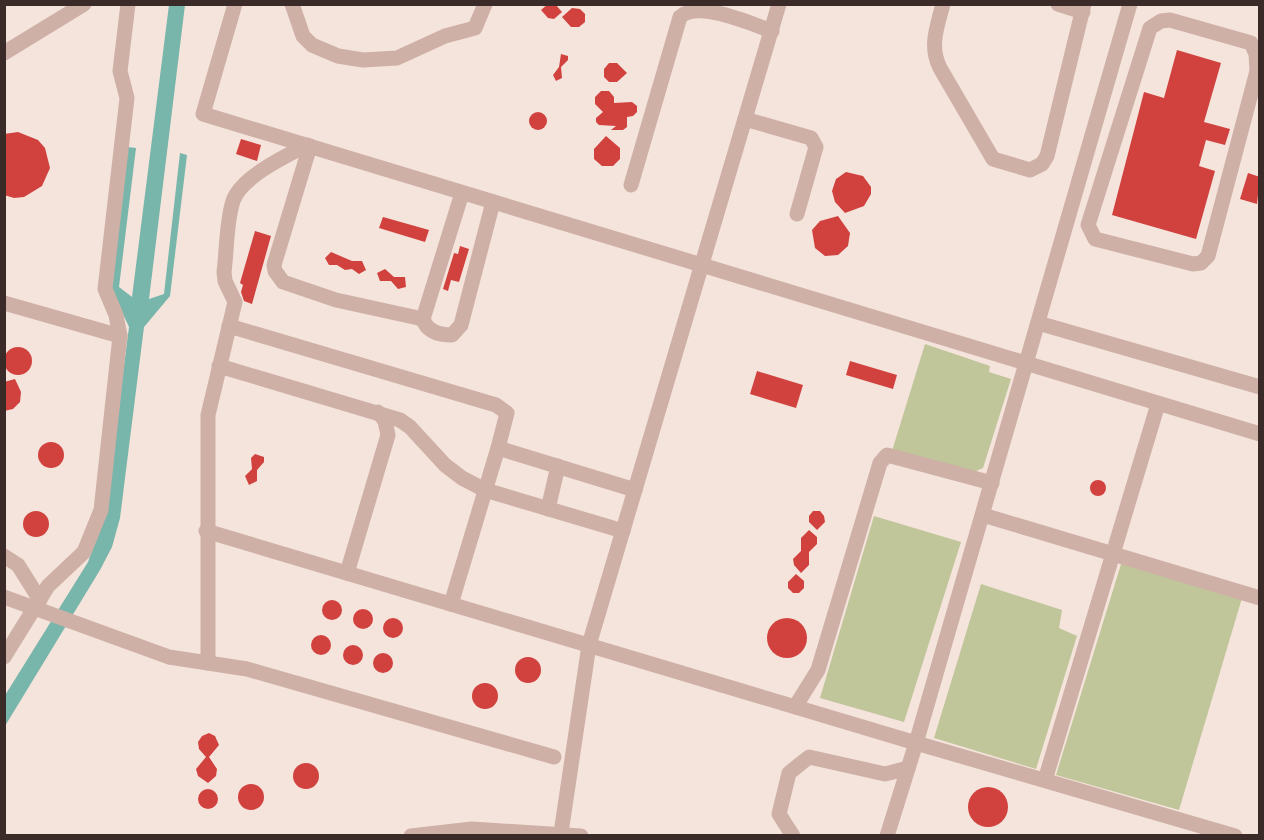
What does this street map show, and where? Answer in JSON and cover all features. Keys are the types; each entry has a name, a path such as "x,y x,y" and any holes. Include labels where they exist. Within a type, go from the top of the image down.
{"lane":[{"path":"6,49 84,4"},
{"path":"4,657 56,578 84,552 101,510 120,336 116,315 105,289 127,98 120,71 128,4"},
{"path":"235,4 203,114 1260,434"},
{"path":"292,4 303,36 312,45 338,56 374,60 397,58 445,36 475,28 485,4"},
{"path":"561,833 589,645 779,4"},
{"path":"943,4 933,42 934,56 940,68 993,159 1030,170 1042,164 1047,156 1084,8 1058,4"},
{"path":"887,836 909,768 1130,4"},
{"path":"631,185 680,17 689,10 704,10 772,31"},
{"path":"1170,20 1251,43 1256,54 1255,101 1208,256 1202,263 1193,264 1095,239 1088,225 1150,28 1161,21 1170,20"},
{"path":"745,119 815,141 816,147 797,213"},
{"path":"309,146 274,266 278,277 283,282 336,300 423,319"},
{"path":"208,663 206,531 208,415 235,302 225,281 224,272 233,200 245,185 275,161 309,146"},
{"path":"462,193 423,319 425,326 433,332 445,335 457,332 467,306 494,202"},
{"path":"4,303 120,336"},
{"path":"1038,323 1260,387"},
{"path":"230,326 496,405 507,413 451,604"},
{"path":"219,366 400,420 410,427 445,465 462,478 485,490 623,531"},
{"path":"1045,780 1158,404"},
{"path":"347,573 388,435 385,421 378,412"},
{"path":"498,448 635,490"},
{"path":"795,707 818,670 880,463 886,455 992,483"},
{"path":"548,509 558,466"},
{"path":"982,515 1260,598"},
{"path":"206,531 1235,836"},
{"path":"4,556 18,565 38,606"},
{"path":"4,597 38,606 79,625 169,657 247,669 554,757"},
{"path":"793,836 779,814 789,772 809,757 885,774 909,768"},
{"path":"411,836 472,829 581,836"}],"green space":[{"path":"925,344 990,366 989,372 1011,379 983,468 969,474 892,451"},
{"path":"874,516 961,542 904,722 820,698"},
{"path":"1122,561 1242,598 1179,810 1056,775"},
{"path":"981,584 1062,610 1059,628 1077,636 1036,769 934,738"}],"water":[{"path":"169,5 185,5 149,299 164,294 180,153 187,155 170,296 144,327 120,518 112,547 100,570 5,726 4,697 88,562 105,515 129,327 111,288 128,147 136,148 119,287 132,297"}],"building":[{"path":"548,4 555,4 562,12 554,19 548,18 541,10"},
{"path":"572,8 580,9 585,14 585,22 579,27 571,27 562,17"},
{"path":"1177,50 1221,63 1204,122 1230,129 1225,145 1206,140 1199,166 1215,171 1196,239 1112,215 1144,92 1164,98"},
{"path":"561,54 568,56 568,60 561,67 562,78 556,81 553,75 559,67"},
{"path":"609,63 617,63 627,73 617,82 609,82 604,77 604,69"},
{"path":"601,91 609,91 614,97 614,103 632,102 637,106 637,112 627,117 627,127 623,130 611,130 616,126 599,125 596,122 596,118 603,112 595,104 595,97"},
{"path":"534,112 542,112 547,117 545,128 534,130 529,125 529,117"},
{"path":"18,132 38,140 45,148 50,168 42,186 24,197 14,198 4,195 4,134"},
{"path":"606,136 620,148 620,159 613,166 602,166 594,159 594,149"},
{"path":"241,139 261,145 257,161 236,154"},
{"path":"846,172 863,176 871,187 871,194 864,206 845,213 835,202 832,191 836,179"},
{"path":"1248,173 1260,177 1257,204 1240,199"},
{"path":"838,216 850,233 848,246 838,255 825,256 815,248 812,230 820,221"},
{"path":"383,217 429,230 425,242 379,228"},
{"path":"255,231 271,236 252,304 244,301 241,292 243,285 240,283"},
{"path":"460,246 469,249 459,282 451,280 448,291 443,289 454,253 458,254"},
{"path":"331,252 352,261 362,261 366,270 359,274 352,269 345,270 337,265 329,265 325,258"},
{"path":"385,269 394,277 405,277 406,287 398,289 391,281 380,281 377,273"},
{"path":"18,347 28,351 32,361 28,371 18,375 8,371 4,361 8,351"},
{"path":"850,361 897,375 893,389 846,375"},
{"path":"757,371 803,385 796,408 750,394"},
{"path":"15,379 21,392 20,402 13,409 4,411 4,382"},
{"path":"51,442 60,446 64,455 60,464 51,468 42,464 38,455 42,446"},
{"path":"255,454 264,457 264,462 257,470 257,481 249,485 245,476 252,469 251,458"},
{"path":"1098,480 1106,488 1098,496 1090,488"},
{"path":"36,511 45,515 49,524 45,533 36,537 27,533 23,524 27,515"},
{"path":"813,511 820,511 824,516 825,522 817,530 809,522 809,516"},
{"path":"809,530 817,537 817,544 809,552 809,565 801,573 794,565 793,559 801,551 801,538"},
{"path":"796,574 804,581 804,588 799,593 793,593 788,588 788,582"},
{"path":"332,600 339,603 342,610 339,617 332,620 325,617 322,610 325,603"},
{"path":"363,609 370,612 373,619 370,626 363,629 356,626 353,619 356,612"},
{"path":"393,618 400,621 403,628 400,635 393,638 386,635 383,628 386,621"},
{"path":"787,618 795,619 801,624 806,630 806,646 801,652 795,657 787,658 779,657 773,652 768,646 767,638 768,630 773,624 779,619"},
{"path":"321,635 328,638 331,645 328,652 321,655 314,652 311,645 314,638"},
{"path":"353,645 360,648 363,655 360,662 353,665 346,662 343,655 346,648"},
{"path":"383,653 390,656 393,663 390,670 383,673 376,670 373,663 376,656"},
{"path":"528,657 537,661 541,670 537,679 528,683 519,679 515,670 519,661"},
{"path":"485,683 494,687 498,696 494,705 485,709 476,705 472,696 476,687"},
{"path":"209,733 215,736 219,745 209,757 217,769 216,776 208,783 198,776 196,769 206,757 199,749 198,742 202,736"},
{"path":"306,763 316,766 319,776 316,786 306,789 296,786 293,776 296,766"},
{"path":"251,784 260,788 264,797 260,806 251,810 242,806 238,797 242,788"},
{"path":"988,787 1002,793 1008,807 1002,821 988,827 974,821 968,807 974,793"},
{"path":"204,789 212,789 218,795 218,803 212,809 204,809 198,803 198,795"}]}
